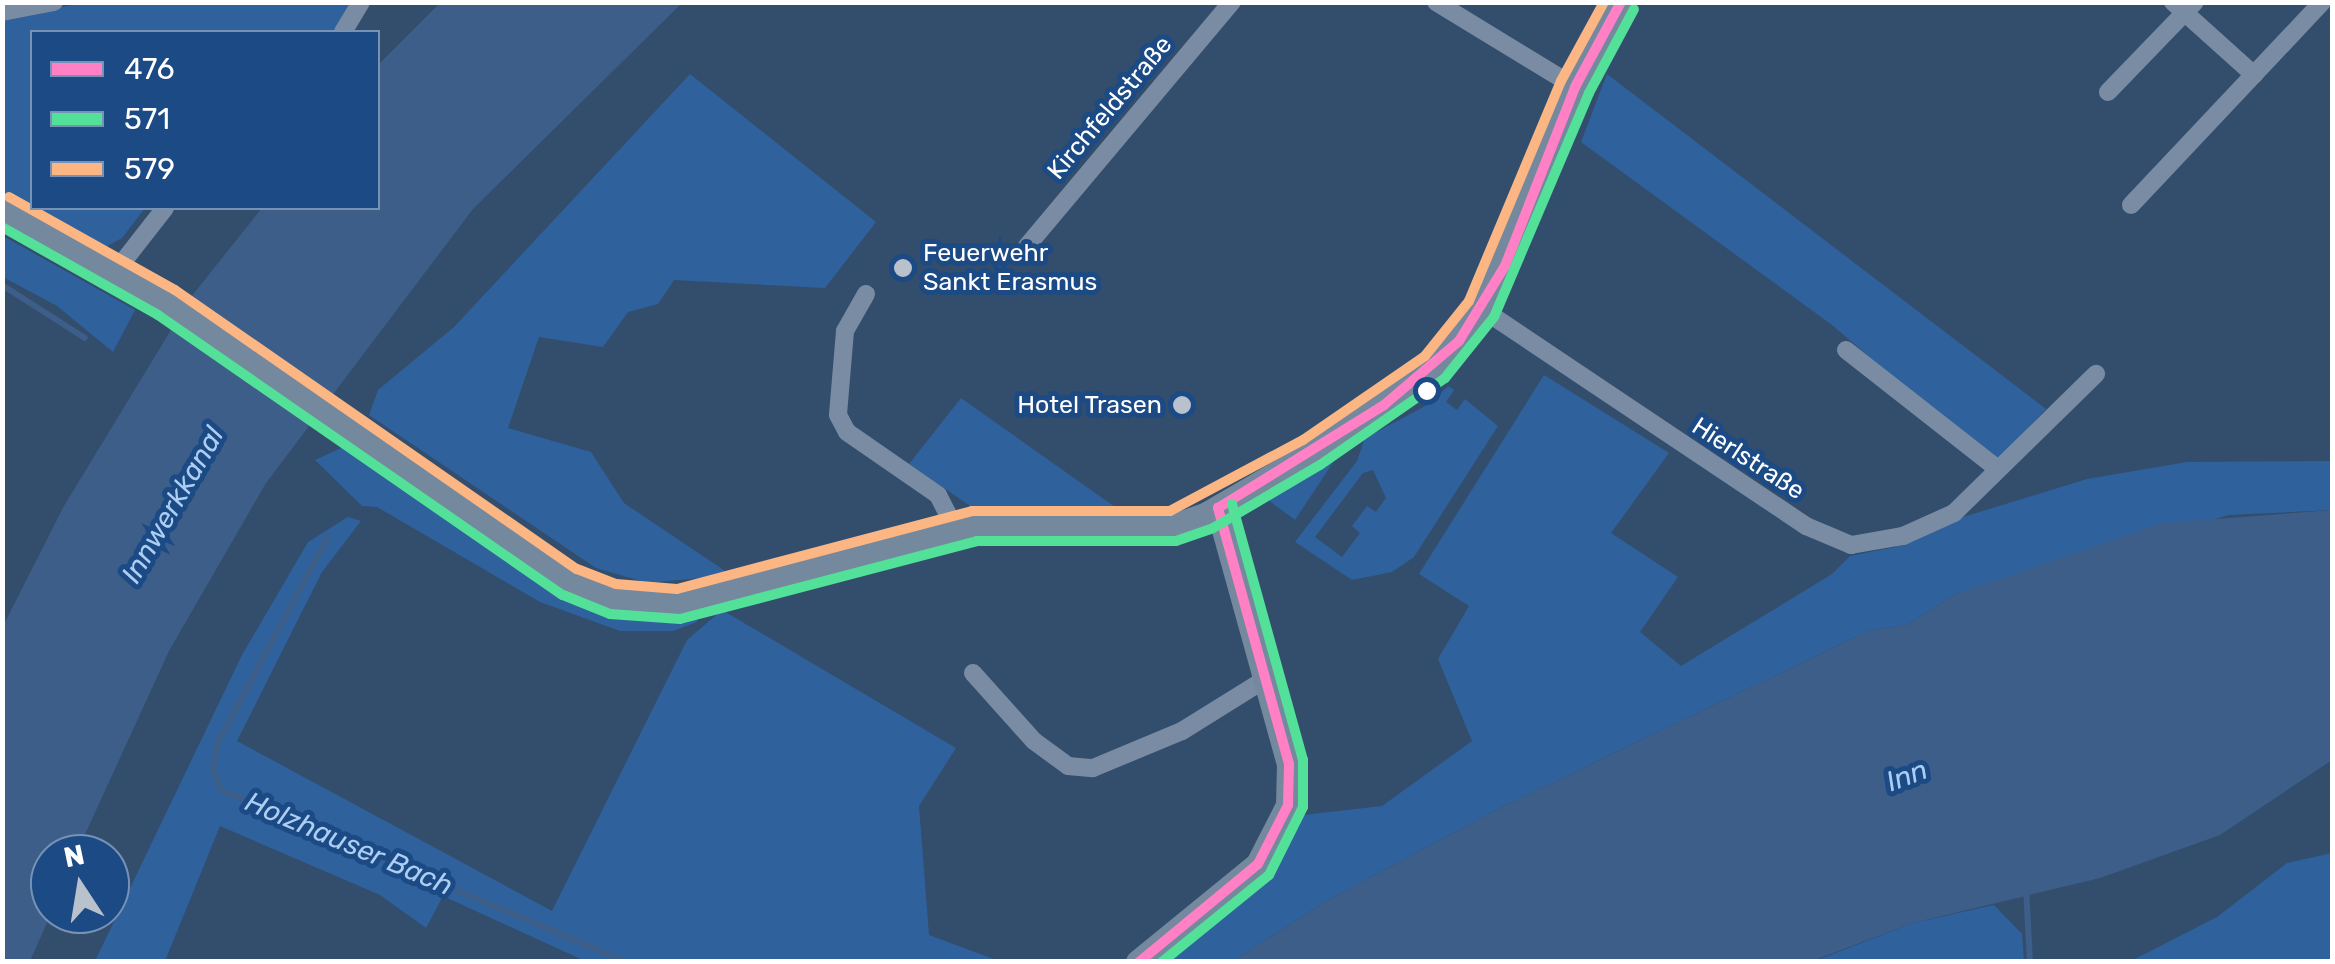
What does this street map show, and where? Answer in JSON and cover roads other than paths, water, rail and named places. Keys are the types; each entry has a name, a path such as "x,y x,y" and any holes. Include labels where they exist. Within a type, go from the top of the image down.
{"street":[{"path":"2,12 54,2"},
{"path":"343,30 361,2"},
{"name":"Kirchfeldstraße","path":"1027,246 1232,2"},
{"path":"2,210 155,295 350,426 570,582 629,602 708,598 955,529 1158,528 1218,508 1420,379 1482,309 1575,87 1620,2"},
{"path":"2131,205 2322,2"},
{"path":"1447,5 1575,87"},
{"path":"2108,92 2184,6 2254,75"},
{"path":"115,272 163,210"},
{"path":"866,294 845,332 838,415 848,432 938,495 955,529"},
{"name":"Hierlstraße","path":"1482,309 1832,540 1869,544 1925,527 1954,513 1994,467 2096,374"},
{"path":"1846,350 1994,467"},
{"path":"1138,962 1233,890 1270,849 1283,824 1289,764 1218,508"},
{"path":"973,673 1034,742 1068,766 1094,768 1182,732 1267,678"}],"water":[{"name":"Innwerkkanal","path":"440,3 682,3 473,209 266,483 169,651 85,834 30,834 30,934 42,934 30,961 3,961 2,628 64,506 191,297 260,210 380,210 380,63"},
{"name":"Inn","path":"2332,510 2332,760 2220,835 2100,878 1913,923 1812,961 1233,961 1326,901 1502,807 1870,630 1907,625 1955,594 2163,523"}],"waterway":[{"name":"Holzhauser Bach","path":"2,285 85,338"},
{"name":"Holzhauser Bach","path":"328,537 217,744 213,771 221,790 626,962"},
{"path":"2026,888 2030,962"}],"place":[{"name":"Feuerwehr Sankt Erasmus","path":"903,268"},
{"name":"Hotel Trasen","path":"1182,405"}]}
